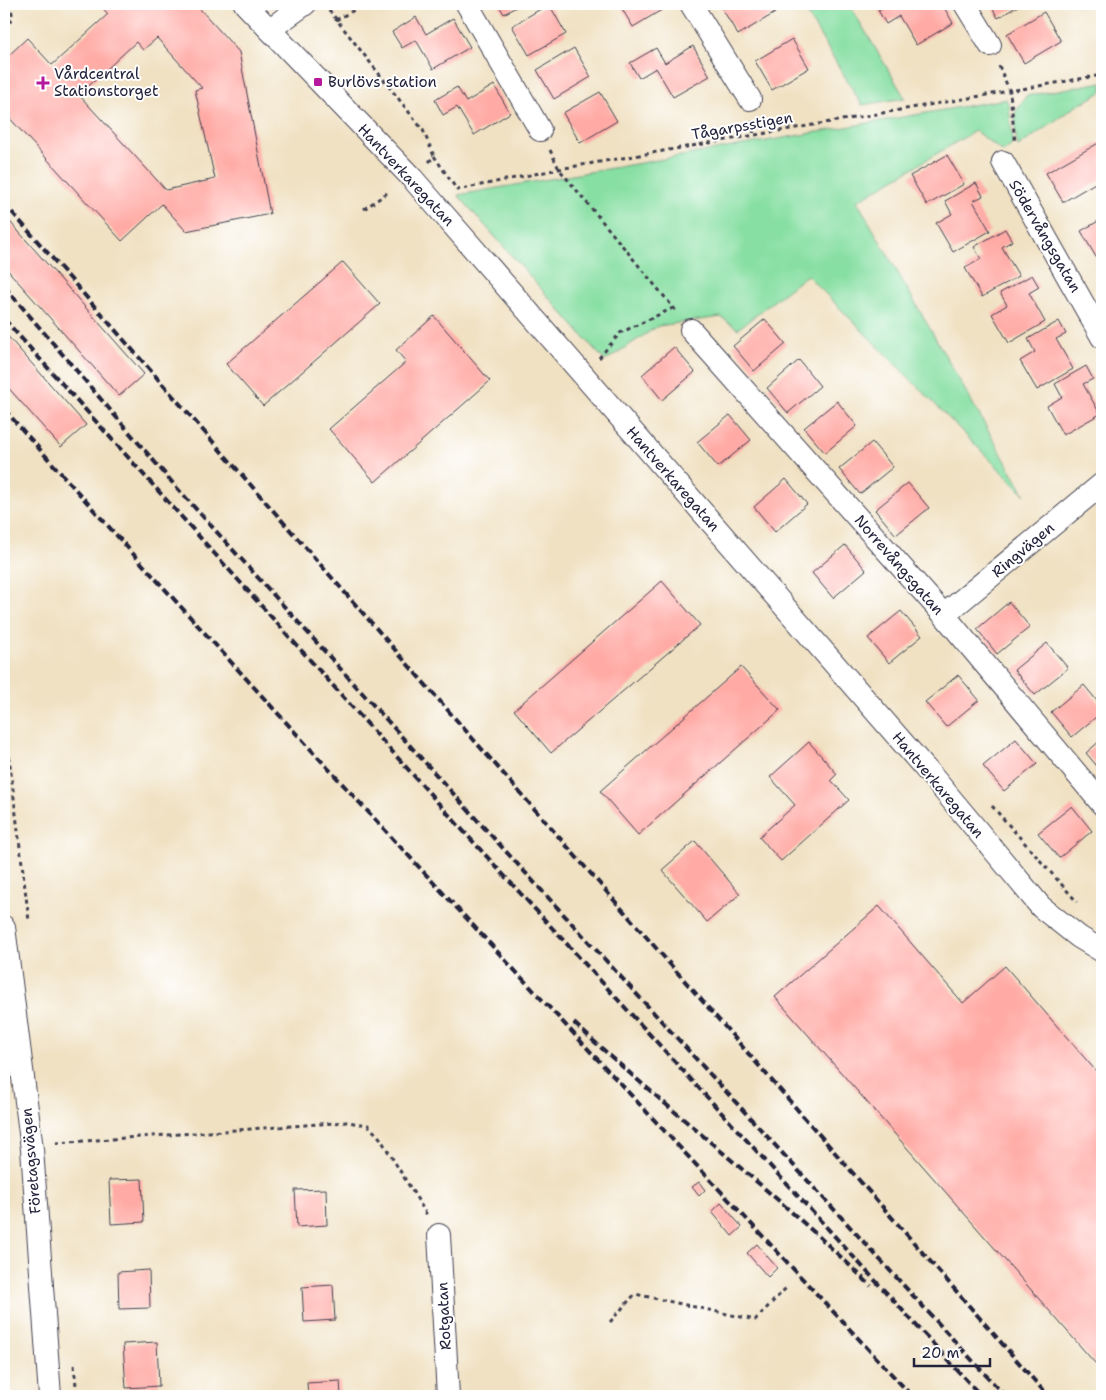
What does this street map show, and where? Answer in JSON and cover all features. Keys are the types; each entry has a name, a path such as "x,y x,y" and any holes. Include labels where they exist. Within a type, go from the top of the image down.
{"street":[{"name":"Hantverkaregatan","path":"245,4 412,178 924,767 1041,906 1079,937 1102,951"},
{"path":"270,29 305,4"},
{"path":"468,4 540,130"},
{"path":"691,4 750,99"},
{"path":"965,4 990,45"},
{"name":"Södervångsgatan","path":"1003,162 1102,337"},
{"name":"Norrevångsgatan","path":"691,330 944,615 1102,804"},
{"name":"Ringvägen","path":"944,615 1102,484"},
{"name":"Företagsvägen","path":"4,927 32,1148 50,1396"},
{"name":"Rotgatan","path":"439,1235 448,1396"}],"path":[{"path":"4,28 10,24 12,16 9,4"},
{"path":"324,4 423,130 434,156 412,178 364,209"},
{"path":"336,20 365,4"},
{"path":"990,45 1010,92 1016,150 1003,162"},
{"name":"Tågarpsstigen","path":"434,156 457,190 559,169 1102,75"},
{"path":"559,169 691,330"},
{"path":"584,376 620,333 673,308"},
{"path":"56,1143 347,1122 368,1124 380,1138 439,1235"},
{"path":"610,1322 635,1294 755,1320 788,1286"}],"green space":[{"path":"801,4 849,4 905,98 862,105"},
{"path":"1102,82 1102,92 1073,108 1018,147 1015,131 1015,113 1026,96"},
{"path":"1006,99 1009,105 1013,144 1003,152 975,131 857,201 1025,495 807,275 738,329 721,317 658,326 605,361 458,195"}],"building":[{"path":"99,4 204,4 199,8 239,52 270,214 186,231 162,204 122,241 4,112 4,60 27,38 52,65 108,14","holes":["157,38 202,88 195,90 215,179 166,190 79,95 136,42 143,50"]},
{"path":"498,4 521,4 504,14"},
{"path":"549,4 566,34 529,55 512,26"},
{"path":"619,4 669,4 670,5 633,27"},
{"path":"769,4 775,13 738,35 720,5"},
{"path":"889,4 942,4 953,23 916,45 899,16 886,24 878,10"},
{"path":"990,4 1021,4 998,18"},
{"path":"1044,12 1061,41 1024,63 1007,34"},
{"path":"416,17 426,34 453,18 470,47 433,69 416,40 402,48 392,32"},
{"path":"792,39 809,68 772,90 755,61"},
{"path":"693,46 710,76 673,97 656,68 639,78 630,63 656,48 665,63"},
{"path":"574,48 591,77 554,99 537,70"},
{"path":"494,85 510,113 474,135 457,107 443,115 435,100 457,87 466,102"},
{"path":"600,92 617,121 580,143 563,113"},
{"path":"1102,141 1102,179 1063,202 1046,173"},
{"path":"947,155 964,184 927,205 910,176"},
{"path":"976,183 983,196 973,201 990,231 953,252 936,223 952,214 945,201"},
{"path":"4,215 144,374 119,396 4,266"},
{"path":"1102,219 1102,262 1100,264 1081,231"},
{"path":"1005,229 1012,241 1002,247 1019,276 982,297 965,268 981,259 974,247"},
{"path":"343,262 380,304 263,406 226,364"},
{"path":"1032,275 1039,287 1029,293 1045,322 1009,343 992,314 1007,305 1000,293"},
{"path":"434,316 490,381 375,482 329,429 406,362 396,350"},
{"path":"765,319 786,344 754,371 733,346"},
{"path":"1059,321 1066,334 1056,339 1073,369 1037,390 1020,361 1035,352 1028,339"},
{"path":"4,332 86,425 61,447 4,383"},
{"path":"674,347 695,372 662,400 642,375"},
{"path":"799,360 820,386 788,413 767,388"},
{"path":"1086,366 1093,379 1083,384 1100,414 1063,435 1047,406 1062,397 1055,384"},
{"path":"837,401 857,426 825,453 804,428"},
{"path":"730,415 751,440 718,467 697,442"},
{"path":"872,442 893,467 860,494 839,469"},
{"path":"786,479 807,504 775,532 754,507"},
{"path":"908,483 929,508 896,535 875,510"},
{"path":"845,545 866,570 833,598 812,573"},
{"path":"662,581 700,625 551,753 514,710"},
{"path":"1009,602 1030,627 997,654 977,629"},
{"path":"901,611 922,636 889,663 868,638"},
{"path":"1047,643 1068,668 1035,695 1014,670"},
{"path":"741,667 780,710 638,835 600,791"},
{"path":"958,675 979,700 946,727 925,702"},
{"path":"1084,685 1102,707 1102,712 1072,737 1051,712"},
{"path":"1016,739 1037,764 1004,791 983,766"},
{"path":"1102,739 1102,772 1086,753"},
{"path":"809,742 837,774 831,780 849,800 781,861 759,837 795,805 770,777"},
{"path":"1072,806 1092,831 1059,858 1038,833"},
{"path":"695,841 740,894 707,922 662,870"},
{"path":"879,906 963,1003 1005,966 1102,1078 1102,1371 775,997"},
{"path":"142,1179 144,1222 111,1224 109,1180"},
{"path":"699,1182 705,1190 699,1196 692,1187"},
{"path":"326,1189 327,1225 297,1227 295,1190"},
{"path":"721,1203 742,1227 732,1236 712,1212"},
{"path":"757,1244 777,1268 768,1277 747,1253"},
{"path":"149,1270 150,1308 119,1309 118,1272"},
{"path":"333,1285 335,1320 304,1322 302,1287"},
{"path":"157,1342 159,1386 126,1388 123,1344"},
{"path":"340,1381 341,1396 308,1396 307,1383"}],"railway":[{"path":"4,203 1048,1396"},
{"path":"4,286 177,488 478,821 1005,1396"},
{"path":"4,319 467,835 981,1396"},
{"path":"4,409 341,782 912,1396"},
{"path":"574,1023 799,1218 871,1286"}],"place":[{"name":"Burlövs station","path":"318,82"},
{"name":"Vårdcentral Stationstorget","path":"43,83"}]}
